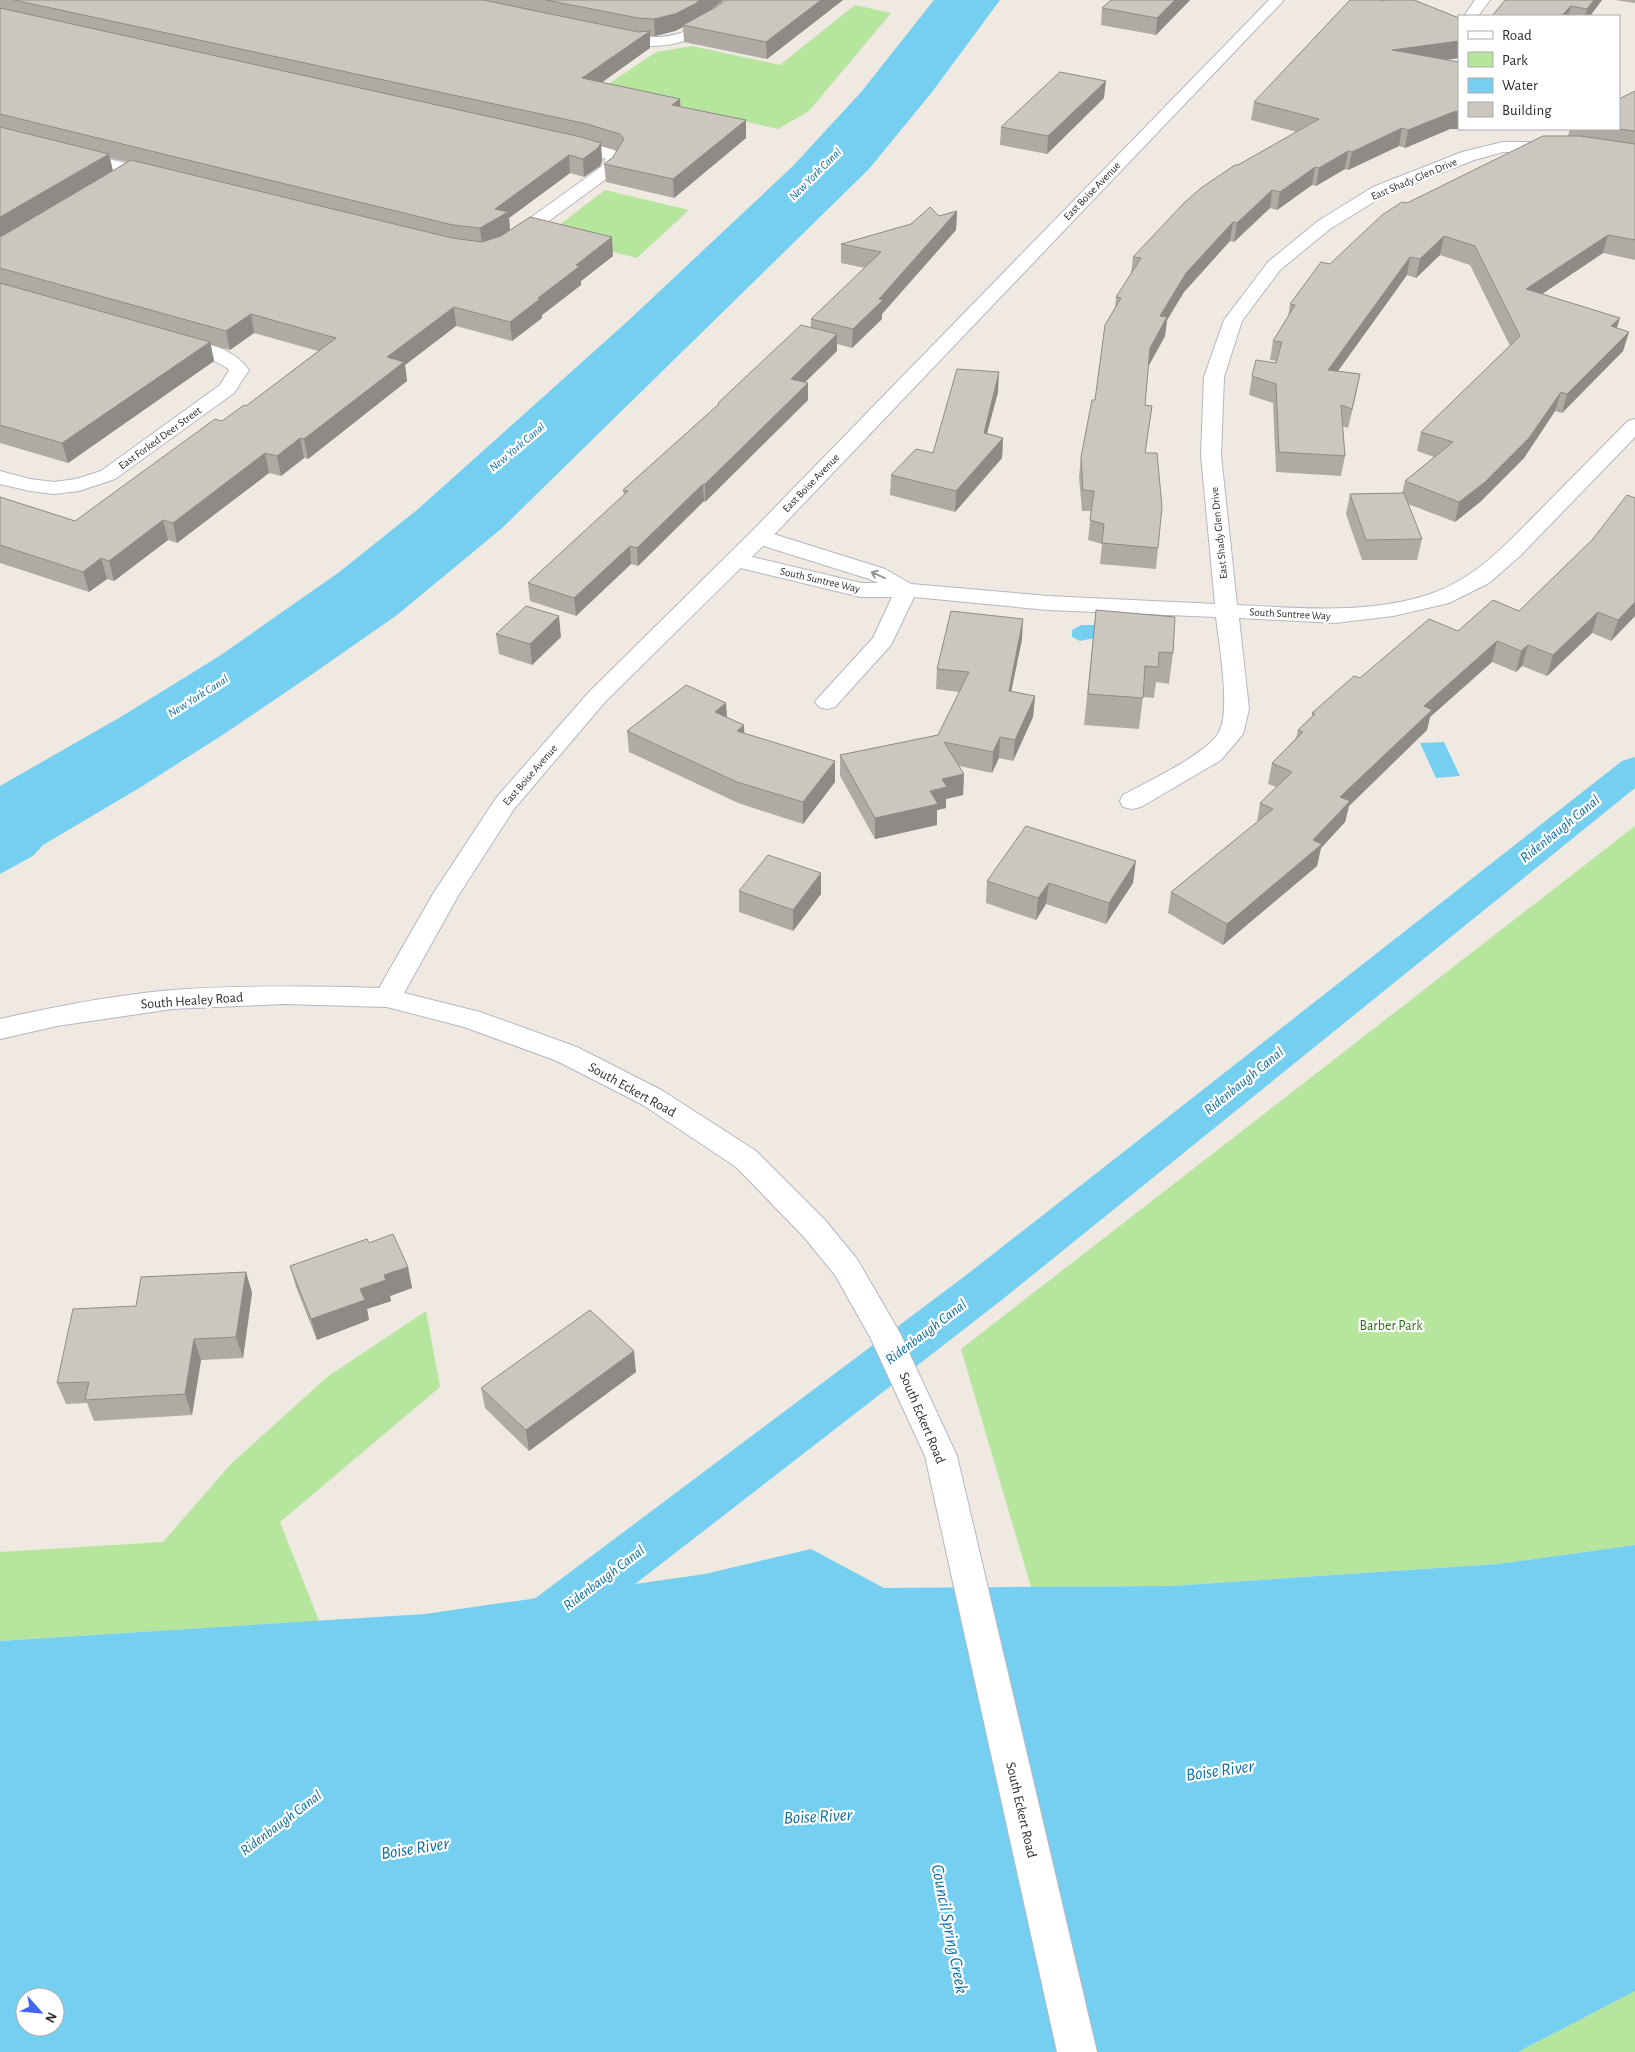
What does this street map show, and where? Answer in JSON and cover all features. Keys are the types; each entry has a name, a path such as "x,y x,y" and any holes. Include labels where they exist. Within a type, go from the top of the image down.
{"street":[{"path":"602,35 639,42 666,42 686,36 737,0"},
{"name":"East Boise Avenue","path":"387,998 446,894 504,804 597,697 759,537 1277,0"},
{"path":"496,249 509,242 607,170 615,158 607,154 550,140"},
{"name":"East Shady Glen Drive","path":"1132,801 1212,755 1231,734 1237,709 1211,455 1214,378 1234,320 1274,266 1324,225 1380,191 1468,156 1503,147 1537,146 1576,147 1635,156"},
{"path":"57,151 170,179"},
{"path":"112,182 132,170"},
{"name":"East Forked Deer Street","path":"0,477 30,487 47,489 68,488 108,475 227,389 239,370 234,362 219,354 162,338"},
{"name":"South Suntree Way","path":"736,560 861,590 906,590 1048,604 1335,616 1393,609 1441,598 1481,578 1512,551 1635,425"},
{"name":"South Suntree Way","path":"759,537 877,574 906,590"},
{"path":"827,702 883,640 906,590"},
{"name":"South Healey Road","path":"0,1029 57,1016 172,1000 285,995 387,998"},
{"name":"South Eckert Road","path":"387,998 470,1019 566,1054 653,1098 746,1159 814,1228 846,1267 884,1333 941,1456 1077,2052"}],"green space":[{"path":"855,5 891,13 809,111 778,129 601,89 656,52 692,46 780,65"},
{"path":"605,190 689,210 637,258 546,235"},
{"name":"Barber Park","path":"1635,826 1635,1545 1498,1564 1171,1586 1031,1587 961,1349"},
{"path":"426,1311 440,1387 280,1522 319,1621 0,1641 0,1552 163,1542 230,1465 327,1377"},
{"path":"1635,1991 1635,2052 1518,2052"}],"water":[{"name":"New York Canal","path":"934,0 1000,0 932,92 869,169 501,529 397,615 311,675 227,732 141,787 43,845 33,856 0,874 0,786 124,715 221,655 338,573 417,510 629,320 793,166 862,91"},
{"path":"1081,625 1100,625 1100,637 1080,641 1072,637 1072,630"},
{"path":"1444,742 1460,776 1436,778 1420,743"},
{"path":"1635,1545 1635,1991 1518,2052 0,2052 0,1641 425,1614 705,1574 811,1549 884,1588 1171,1586 1498,1564"}],"building":[{"path":"14,0 483,0 638,32 650,31 582,78 680,99 672,105 746,120 673,179 604,164 613,157 624,139 620,134 587,124"},
{"path":"546,0 700,0 675,14 654,19 638,18"},
{"path":"726,0 821,0 766,42 683,25"},
{"path":"1111,0 1175,0 1157,18 1102,8"},
{"path":"1350,0 1414,0 1458,18 1458,41 1392,50 1458,62 1458,111 1408,130 1402,128 1352,152 1348,151 1319,168 1315,167 1280,192 1272,190 1237,223 1233,222 1186,273 1160,316 1167,317 1150,348 1145,405 1152,406 1145,453 1157,453 1162,507 1158,548 1102,543 1104,524 1090,520 1094,491 1083,490 1081,457 1092,400 1095,400 1105,325 1121,298 1116,297 1141,258 1133,257 1184,203 1201,188 1235,165 1319,119 1254,102"},
{"path":"1505,0 1594,0 1587,9 1571,6 1562,15 1493,15"},
{"path":"0,8 601,143 598,148 583,159 569,155 495,209 508,212 480,228 453,225 0,114"},
{"path":"1060,72 1106,81 1048,136 1001,127"},
{"path":"1635,91 1635,131 1620,129 1620,98"},
{"path":"0,127 109,154 0,217"},
{"path":"1543,136 1580,136 1635,144 1635,240 1608,235 1526,289 1620,318 1611,326 1629,332 1567,394 1561,392 1529,438 1485,482 1459,502 1405,481 1453,442 1421,432 1520,336 1475,246 1444,236 1420,259 1410,257 1328,370 1360,374 1352,409 1341,405 1345,456 1279,452 1276,384 1252,376 1256,360 1276,363 1282,342 1273,341 1295,305 1290,304 1321,262 1330,264 1382,215 1402,202 1407,203"},
{"path":"131,160 452,238 482,242 501,236 530,217 612,237 576,265 580,266 510,322 454,307 387,357 404,362 304,439 300,438 277,456 265,453 173,523 163,520 109,561 101,558 83,572 0,545 0,497 75,521 215,419 222,421 244,405 246,406 336,338 251,314 226,331 0,268 0,236"},
{"path":"930,207 939,216 957,211 879,299 883,300 853,329 811,319 881,252 841,244 911,224"},
{"path":"0,283 210,342 62,443 0,425"},
{"path":"801,325 837,334 791,379 808,383 705,484 637,548 630,546 574,598 528,583 628,491 623,490 719,404"},
{"path":"957,369 999,372 984,433 1003,438 956,491 891,475 916,449 933,453"},
{"path":"1404,493 1422,539 1366,540 1350,494"},
{"path":"1627,495 1635,498 1635,602 1618,620 1598,612 1553,655 1528,645 1521,651 1497,641 1424,706 1432,710 1340,797 1350,801 1313,840 1322,844 1227,924 1171,892 1273,809 1260,803 1292,772 1272,763 1303,732 1298,730 1315,714 1312,713 1354,676 1360,678 1429,619 1458,631 1493,600 1519,611 1592,540"},
{"path":"526,606 559,616 530,644 496,634"},
{"path":"1096,610 1175,617 1173,653 1159,652 1158,667 1145,666 1143,698 1088,694"},
{"path":"951,611 1023,619 1009,691 1035,696 1015,740 1000,737 993,752 944,742 964,774 942,779 947,787 930,791 938,804 875,818 840,755 938,735 969,672 937,669"},
{"path":"686,685 726,703 715,712 744,725 737,731 835,761 803,802 737,782 627,731"},
{"path":"1026,826 1136,861 1109,903 1049,883 1038,898 987,881"},
{"path":"768,855 821,873 793,910 739,891"},
{"path":"393,1234 408,1267 384,1275 386,1280 360,1289 365,1300 311,1319 290,1266 367,1239 369,1243"},
{"path":"246,1272 236,1337 194,1339 185,1394 85,1400 89,1382 57,1383 73,1309 136,1306 141,1277"},
{"path":"590,1310 634,1351 526,1430 481,1388"}],"waterway":[{"name":"Ridenbaugh Canal","path":"540,1626 986,1286 1635,769"}],"water label":[{"name":"Boise River","path":"1220,1771"},
{"name":"Boise River","path":"818,1817"},
{"name":"Boise River","path":"415,1849"},
{"name":"Council Spring Creek","path":"949,1929"}]}
